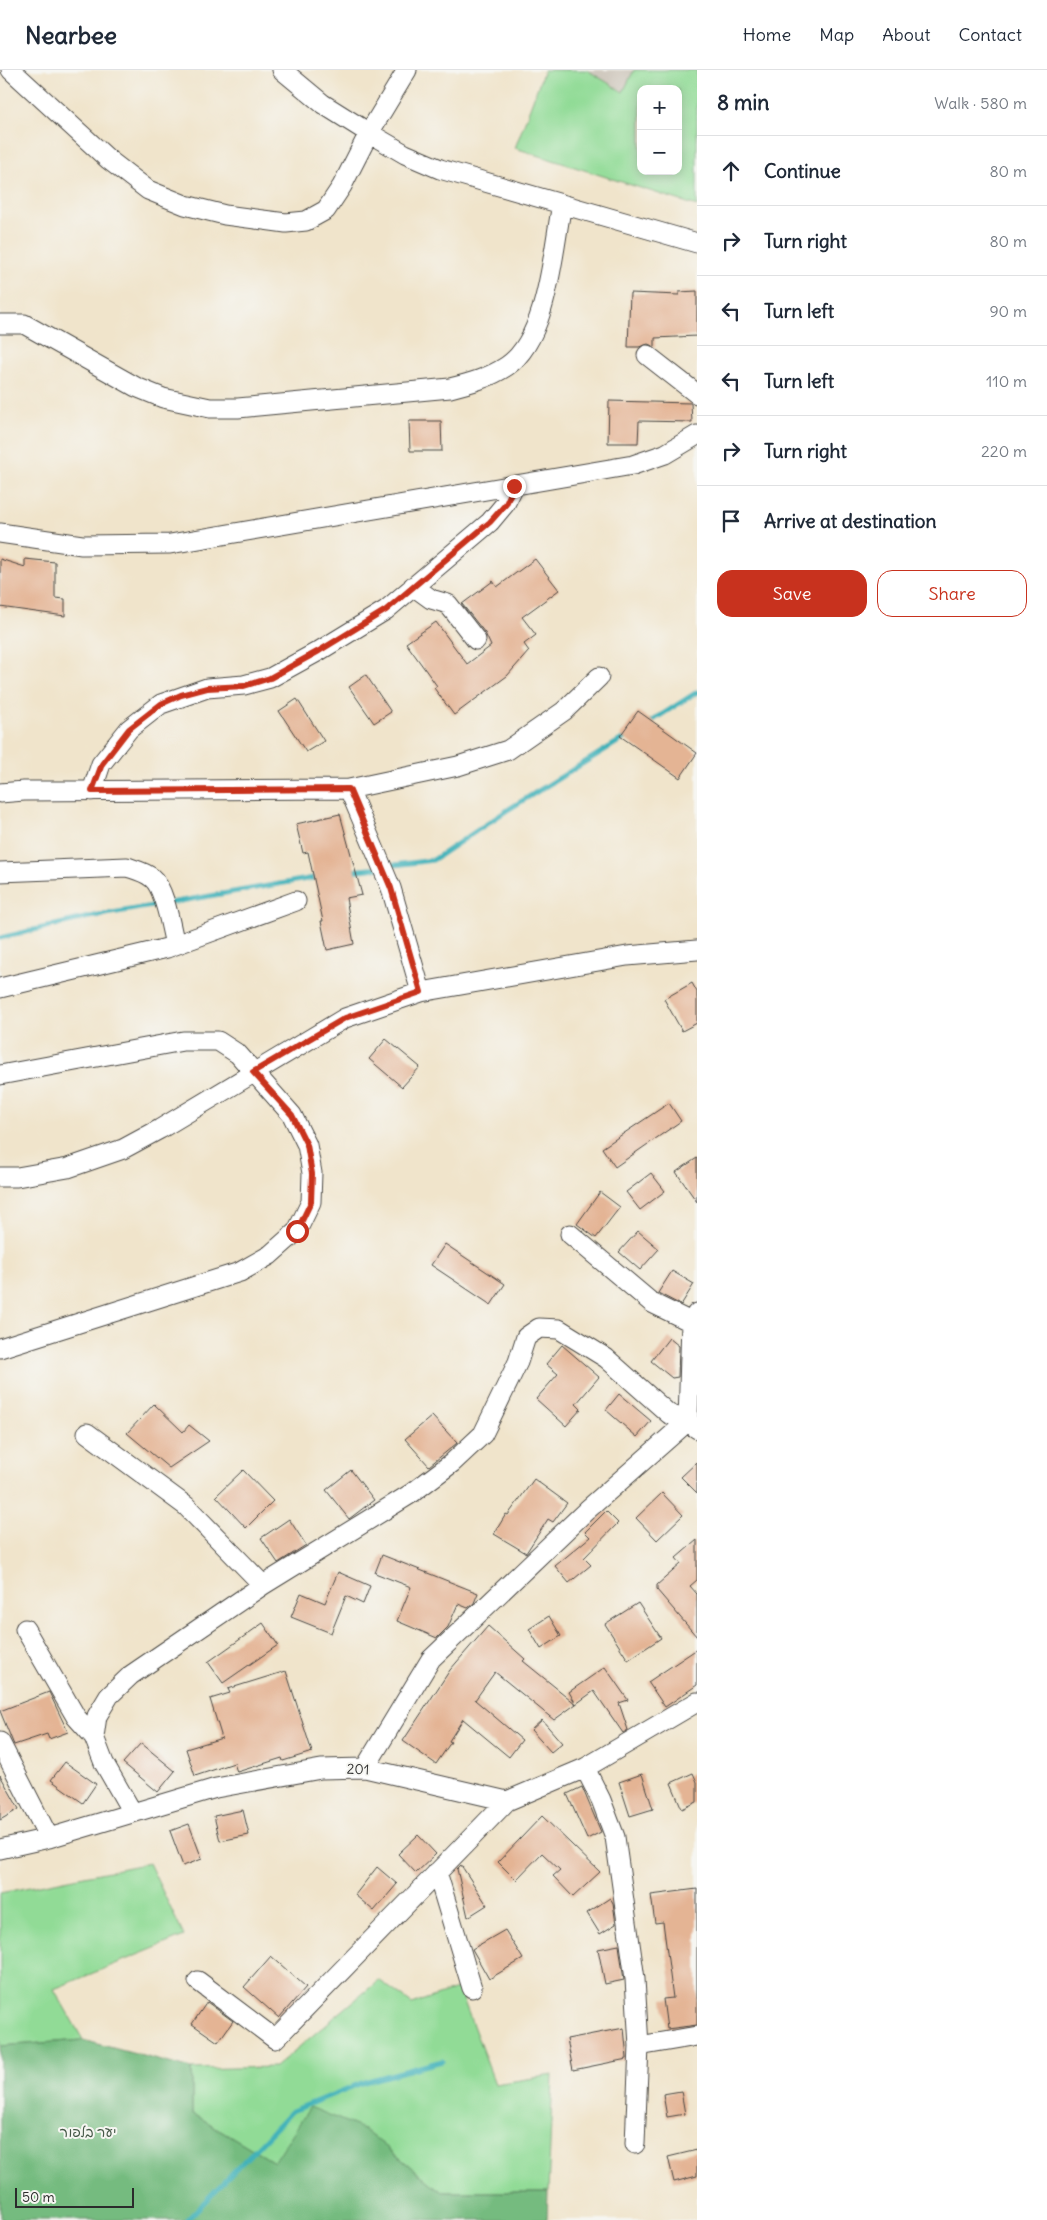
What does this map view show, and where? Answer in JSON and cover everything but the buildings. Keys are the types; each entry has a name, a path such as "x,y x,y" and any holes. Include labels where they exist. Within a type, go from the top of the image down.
{"street":[{"path":"10,70 109,160 148,190 185,205 225,215 286,223 306,221 326,210 342,186 368,133 407,70"},
{"path":"282,70 323,104 368,133 405,154 440,169 697,243"},
{"path":"0,324 24,324 136,387 163,398 210,408 238,408 450,388 476,382 509,365 534,332 543,304 562,204"},
{"path":"647,355 697,394"},
{"path":"0,533 82,545 170,544 633,465 664,454 697,435"},
{"path":"92,791 102,764 129,729 161,704 181,695 207,688 244,686 270,678 386,610 490,522 506,504 514,486"},
{"path":"413,586 431,599 448,604 476,640"},
{"path":"0,793 24,791 349,789 458,766 508,750 564,711 599,677"},
{"path":"349,789 391,888 421,992"},
{"path":"0,872 127,867 143,872 154,879 161,892 175,945"},
{"path":"0,988 175,945 296,901"},
{"path":"0,1177 17,1177 68,1168 122,1149 160,1129 345,1018 421,992 626,956 697,950"},
{"path":"0,1075 183,1041 218,1041 238,1054 292,1115 307,1145 312,1174 311,1202 297,1231 270,1255 240,1272 0,1348"},
{"path":"570,1234 652,1302 694,1318 693,1425"},
{"path":"94,1737 97,1716 109,1696 131,1675 263,1585 412,1493 477,1440 483,1434 518,1362 526,1337 539,1328 559,1329 606,1358 669,1414 693,1425"},
{"path":"365,1768 431,1659 587,1510 693,1425"},
{"path":"88,1433 186,1506 263,1585"},
{"path":"25,1629 76,1717 94,1737 104,1763 132,1812"},
{"path":"198,1981 275,2039 507,1802 585,1768 697,1702"},
{"path":"0,1742 49,1838"},
{"name":"201","path":"0,1849 49,1838 216,1788 321,1769 365,1768 507,1802"},
{"path":"585,1768 601,1800 615,1837 635,1979 639,2046 635,2144"},
{"path":"437,1872 472,1988"},
{"path":"639,2046 697,2036"}],"shaded area":[{"path":"587,70 634,70 624,92"}],"green space":[{"path":"544,70 587,70 623,92 634,70 697,70 697,206 515,148"},
{"path":"149,1863 184,1936 54,1989 83,2040 0,2046 0,1893"},
{"path":"379,1980 412,2004 459,1988 495,2084 553,2075 548,2192 442,2192 365,2130 274,2162 192,2113 192,2069 275,2067"},
{"name":"יער בלפור","path":"83,2040 192,2069 192,2113 274,2162 310,2107 365,2130 442,2192 548,2192 547,2220 0,2220 0,2046"}],"waterway":[{"path":"647,724 697,692"},
{"path":"387,866 433,860 509,809 629,735"},
{"path":"350,871 379,868"},
{"path":"0,938 89,917 319,877"},
{"path":"187,2220 292,2111 364,2082 442,2061"}],"route":[{"path":"297,1231 311,1202 312,1174 307,1145 292,1115 278,1097 253,1072 345,1018 421,992 391,888 349,789 127,792 92,791 93,785 102,764 129,729 161,704 181,695 207,688 244,686 270,678 386,610 490,522 506,504 514,486"}]}
